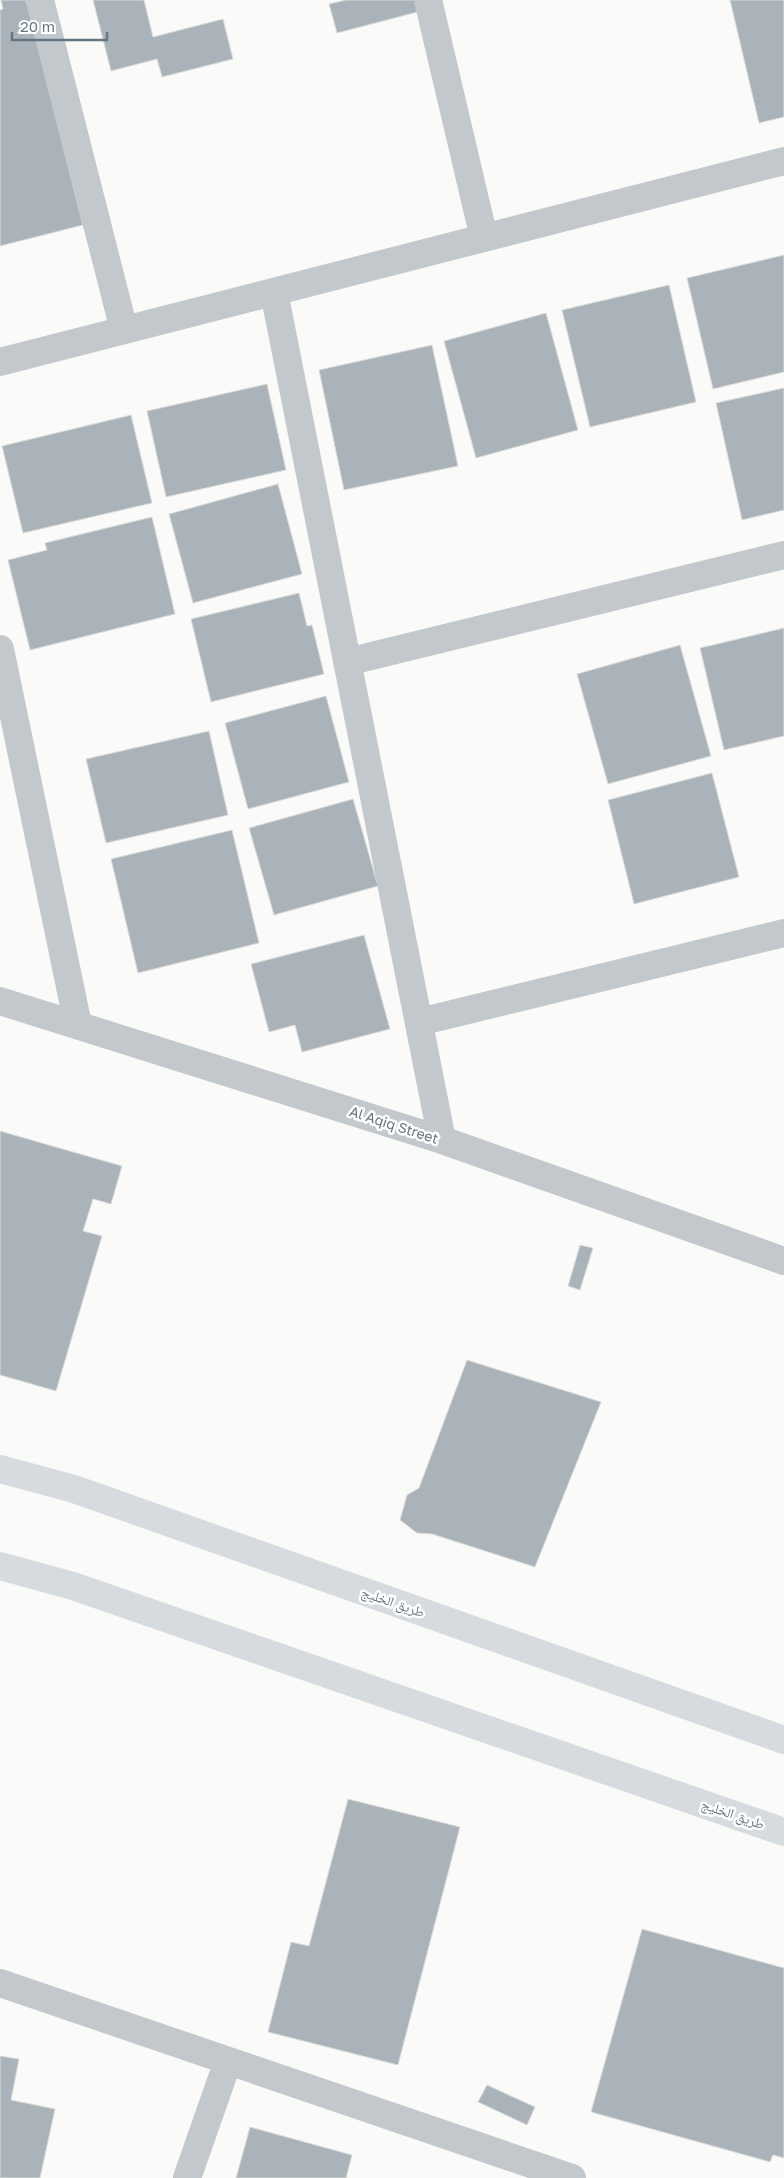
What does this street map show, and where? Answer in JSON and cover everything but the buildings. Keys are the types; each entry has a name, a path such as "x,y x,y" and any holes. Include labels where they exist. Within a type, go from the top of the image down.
{"main road":[{"name":"طريق الخليج","path":"0,1469 74,1489 784,1740"},
{"name":"طريق الخليج","path":"0,1566 73,1586 784,1832"}],"street":[{"path":"40,0 124,330"},
{"path":"428,0 484,238"},
{"path":"0,362 784,160"},
{"path":"274,292 442,1140"},
{"path":"348,662 784,555"},
{"path":"0,649 78,1025"},
{"path":"419,1022 784,933"},
{"name":"Al Aqiq Street","path":"0,1001 442,1140 784,1261"},
{"path":"0,1983 572,2178"},
{"path":"186,2178 228,2061"}]}
